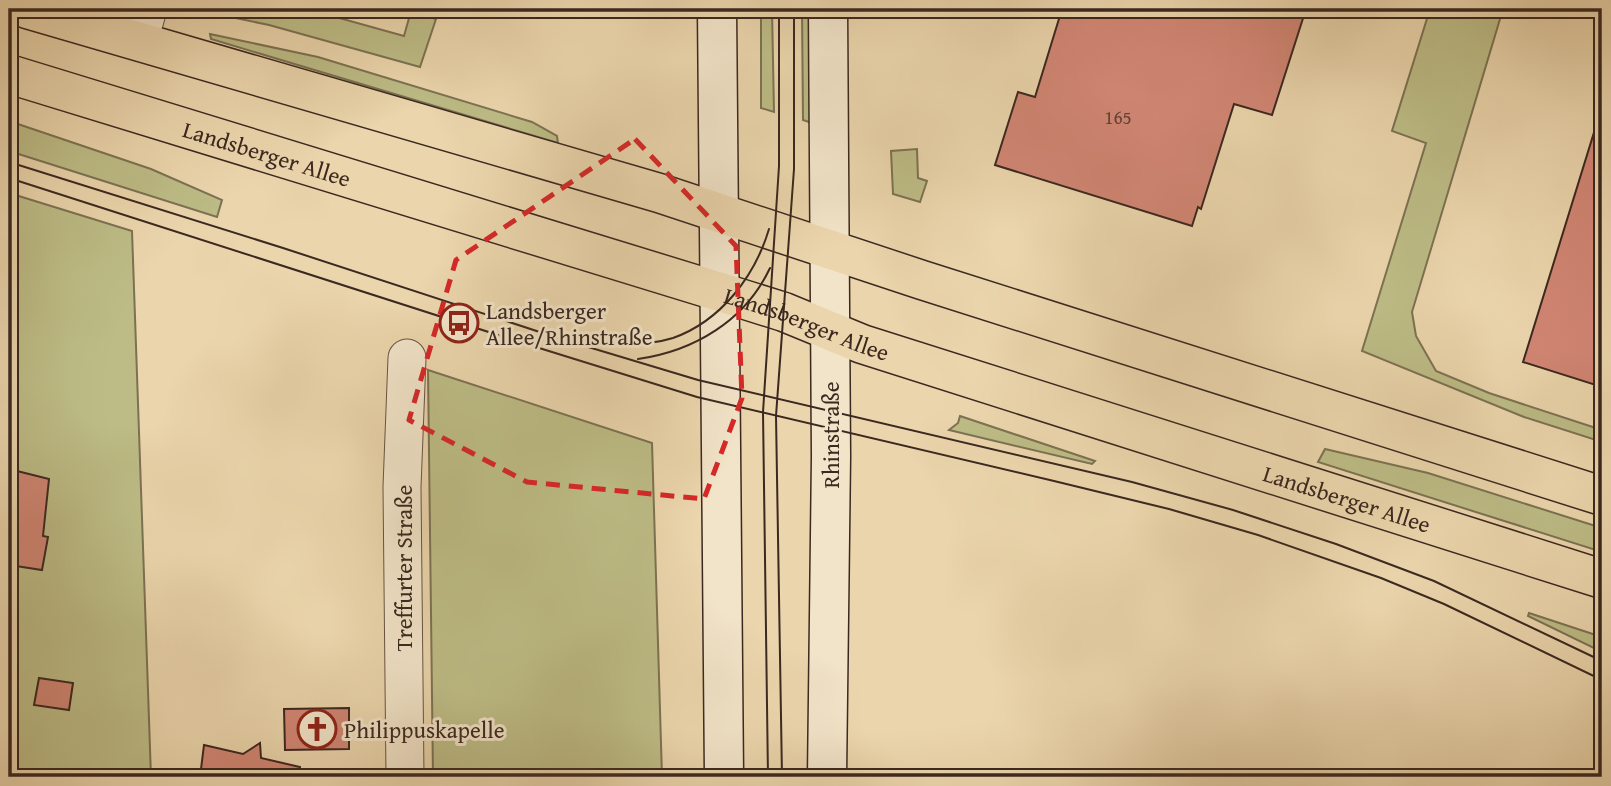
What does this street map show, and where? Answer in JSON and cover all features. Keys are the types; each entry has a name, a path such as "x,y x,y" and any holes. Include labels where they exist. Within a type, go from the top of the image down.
{"main road":[{"path":"27,9 143,25 830,250 1602,496"},
{"path":"717,9 724,777"},
{"name":"Rhinstraße","path":"827,777 831,456 828,9"},
{"name":"Landsberger Allee","path":"9,74 784,312 862,344 1602,579"}],"street":[{"name":"Treffurter Straße","path":"405,777 402,486 407,358"}],"highlighted area":[{"path":"635,139 736,246 742,398 704,499 527,482 409,420 456,260"}],"shaded area":[{"path":"307,9 404,36 411,11 436,19 420,67 269,25 202,11"},
{"path":"761,9 772,9 774,112 761,108"},
{"path":"802,9 815,9 818,125 803,120"},
{"path":"1430,9 1503,9 1412,312 1416,336 1436,371 1489,393 1602,430 1602,442 1524,417 1362,351 1426,143 1392,131"},
{"path":"210,34 318,57 532,122 557,136 558,143 211,39"},
{"path":"9,121 151,169 222,200 217,217 9,151"},
{"path":"917,149 918,178 927,181 920,202 893,194 891,151"},
{"path":"9,193 132,231 151,777 9,777"},
{"path":"428,370 652,443 662,777 433,777"},
{"path":"960,416 1095,461 1092,464 949,430 958,423"},
{"path":"1325,449 1428,473 1602,528 1602,552 1318,462"},
{"path":"1529,613 1602,637 1602,652 1528,616"}],"building":[{"path":"1062,9 1306,9 1272,115 1234,104 1201,209 1198,207 1192,226 995,165 1018,92 1035,97"},
{"path":"1596,126 1602,127 1602,387 1523,362"},
{"path":"9,469 49,479 43,536 48,537 42,570 9,565"},
{"path":"39,678 73,683 69,710 34,705"},
{"name":"Philippuskapelle","path":"349,708 349,749 285,750 284,709"},
{"path":"260,743 261,758 300,767 299,777 200,777 204,745 243,754"}],"tram line":[{"path":"768,777 763,412 779,166 779,9"},
{"path":"782,777 776,416 794,169 794,9"},
{"path":"9,162 555,337 698,380 1132,482 1233,510 1336,544 1434,581 1602,661"},
{"path":"9,178 697,397 1169,509 1258,535 1381,578 1444,604 1602,680"},
{"path":"604,344 639,344 665,340 706,320 734,295 745,280 769,229"},
{"path":"638,359 679,349 716,330 747,303 770,268"}],"place":[{"name":"Landsberger Allee/Rhinstraße","path":"459,323"},
{"name":"Philippuskapelle","path":"317,729"}]}
